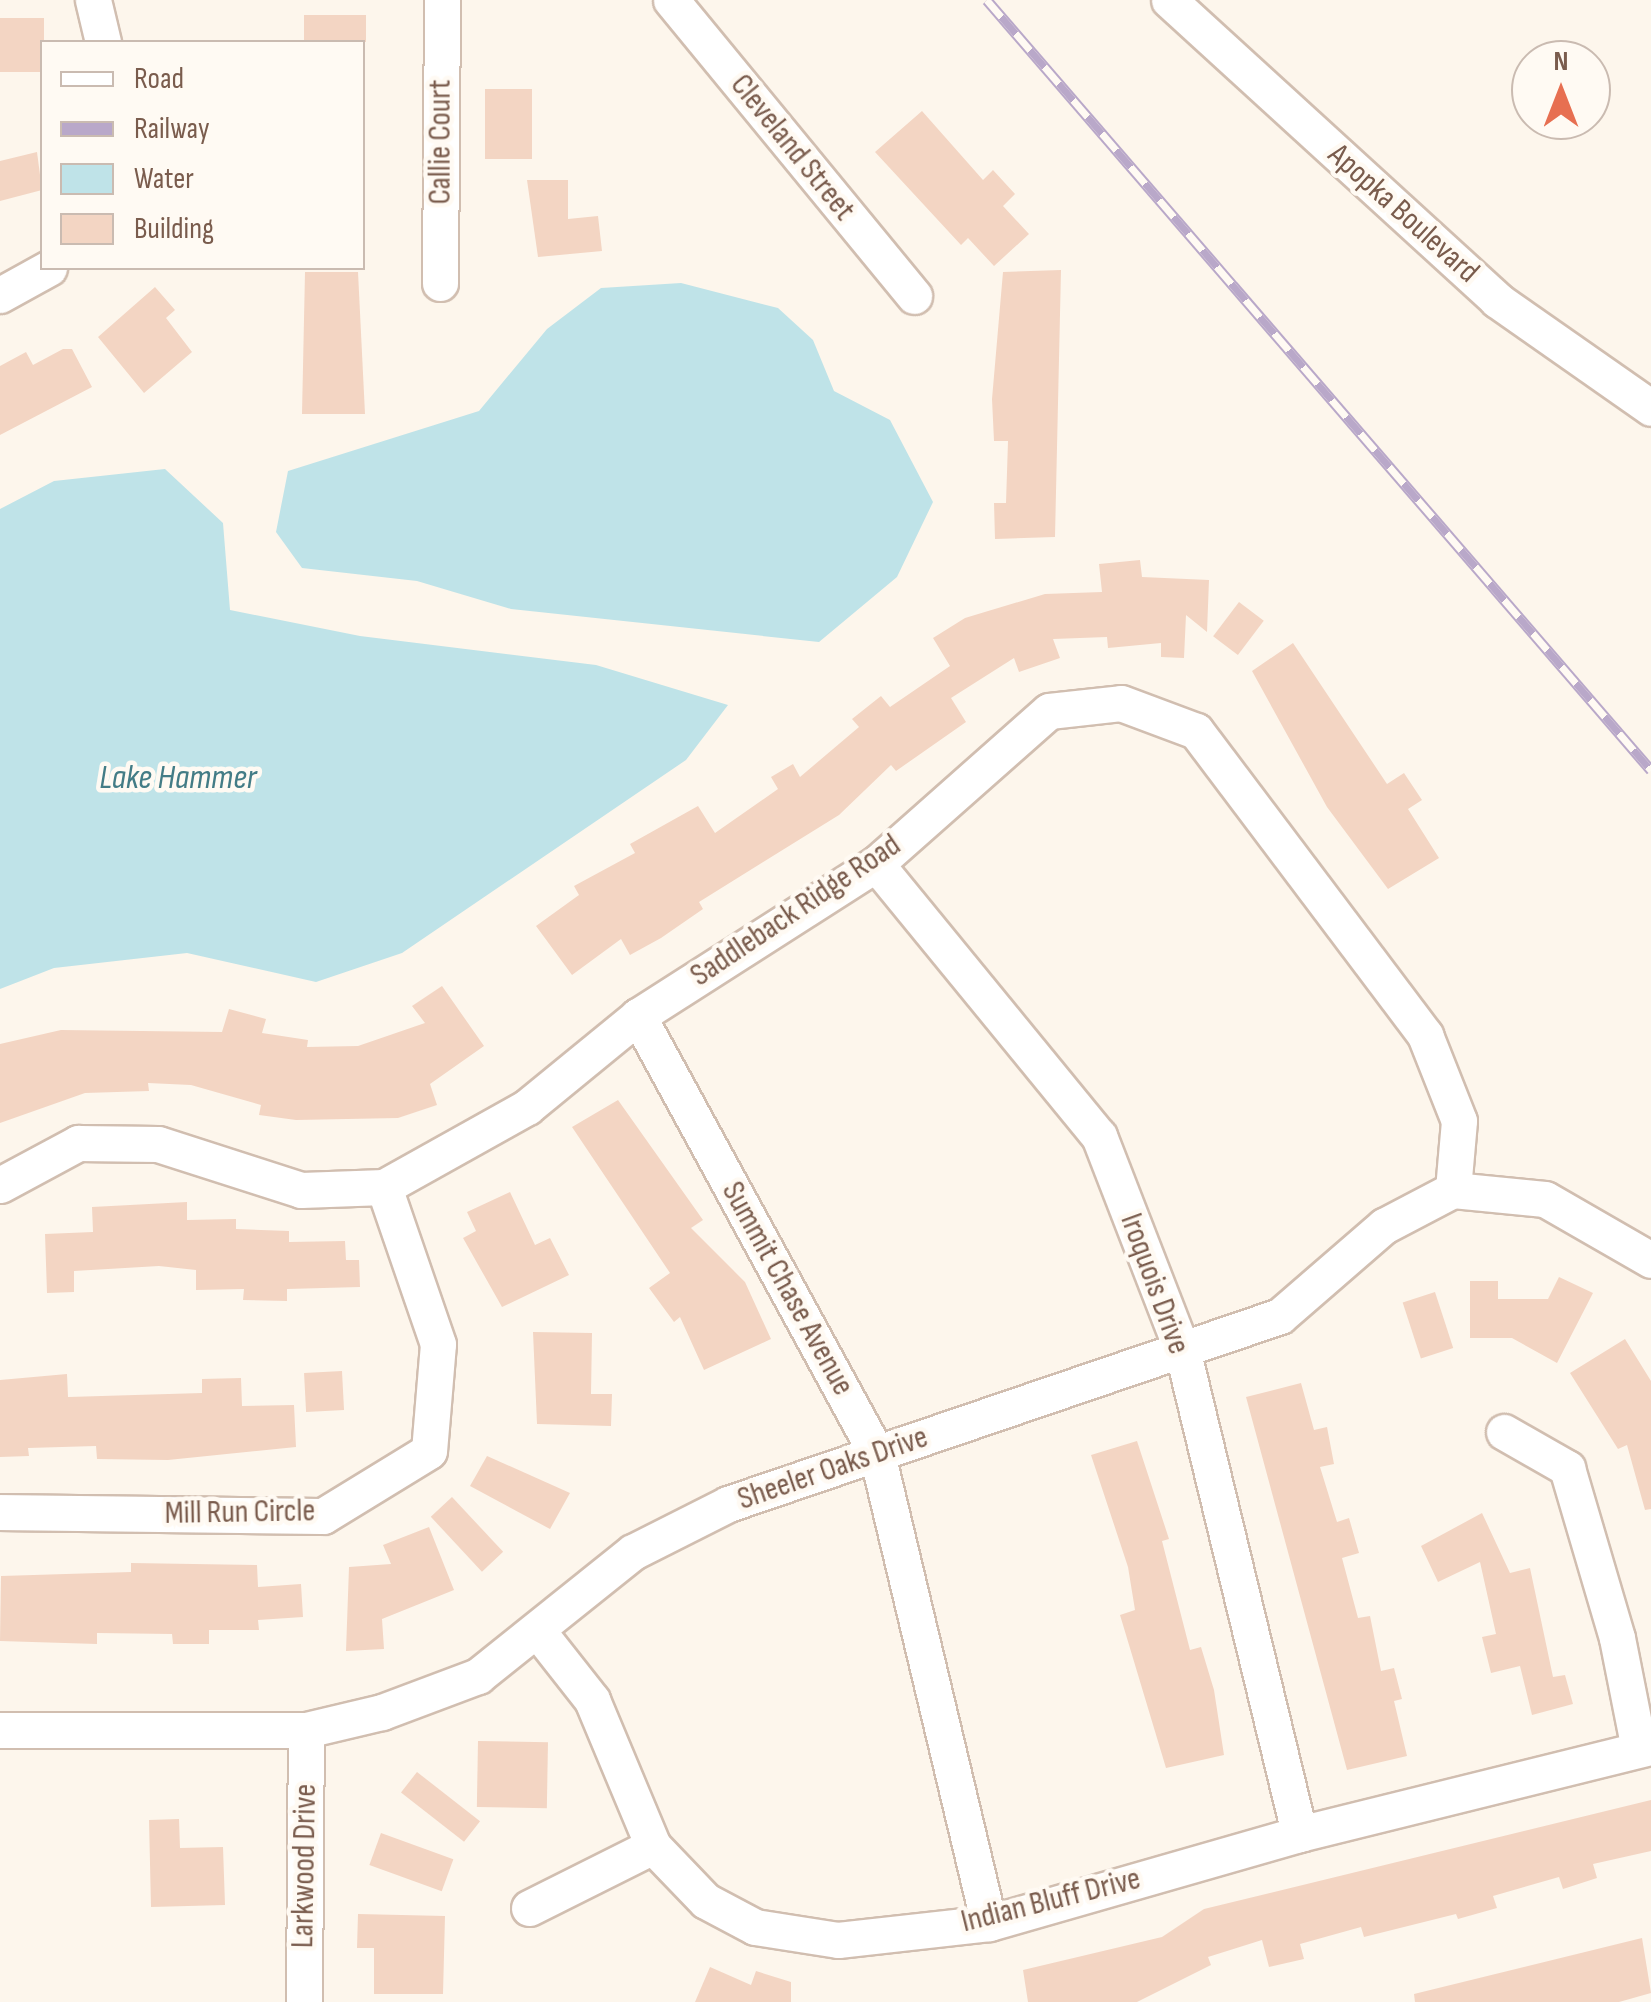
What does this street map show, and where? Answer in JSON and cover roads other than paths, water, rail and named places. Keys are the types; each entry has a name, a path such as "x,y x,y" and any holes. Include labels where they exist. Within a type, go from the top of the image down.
{"street":[{"path":"93,0 103,40"},
{"name":"Callie Court","path":"440,283 442,0"},
{"name":"Cleveland Street","path":"672,0 914,296"},
{"name":"Apopka Boulevard","path":"1169,0 1497,300 1651,408"},
{"path":"0,295 45,270"},
{"name":"Saddleback Ridge Road","path":"0,1185 78,1143 158,1144 301,1190 384,1187 527,1107 638,1016 876,864 1049,711 1122,703 1196,731 1425,1036 1460,1121 1453,1190"},
{"name":"Iroquois Drive","path":"876,864 1098,1136 1183,1352 1299,1834"},
{"name":"Summit Chase Avenue","path":"638,1016 877,1454 989,1922"},
{"name":"Mill Run Circle","path":"0,1512 324,1516 430,1451 438,1344 384,1187"},
{"path":"1453,1190 1545,1199 1651,1260"},
{"name":"Sheeler Oaks Drive","path":"0,1730 306,1730 478,1676 633,1552 728,1504 1280,1316 1384,1226 1453,1190"},
{"path":"1504,1432 1567,1468 1645,1748"},
{"name":"Indian Bluff Drive","path":"537,1630 592,1700 653,1846 706,1901 756,1927 838,1940 989,1922 1299,1834 1645,1748"},
{"name":"Larkwood Drive","path":"304,2002 306,1730"},
{"path":"529,1908 653,1846"}],"water":[{"path":"681,283 778,308 813,340 834,391 890,420 933,502 897,577 819,642 511,609 417,581 302,568 276,532 288,471 479,411 547,329 601,288"},
{"name":"Lake Hammer","path":"165,469 223,523 230,610 360,636 596,665 728,705 686,760 402,953 316,982 187,953 54,968 0,989 0,509 54,481"}],"railway":[{"path":"987,0 1651,770"}]}
